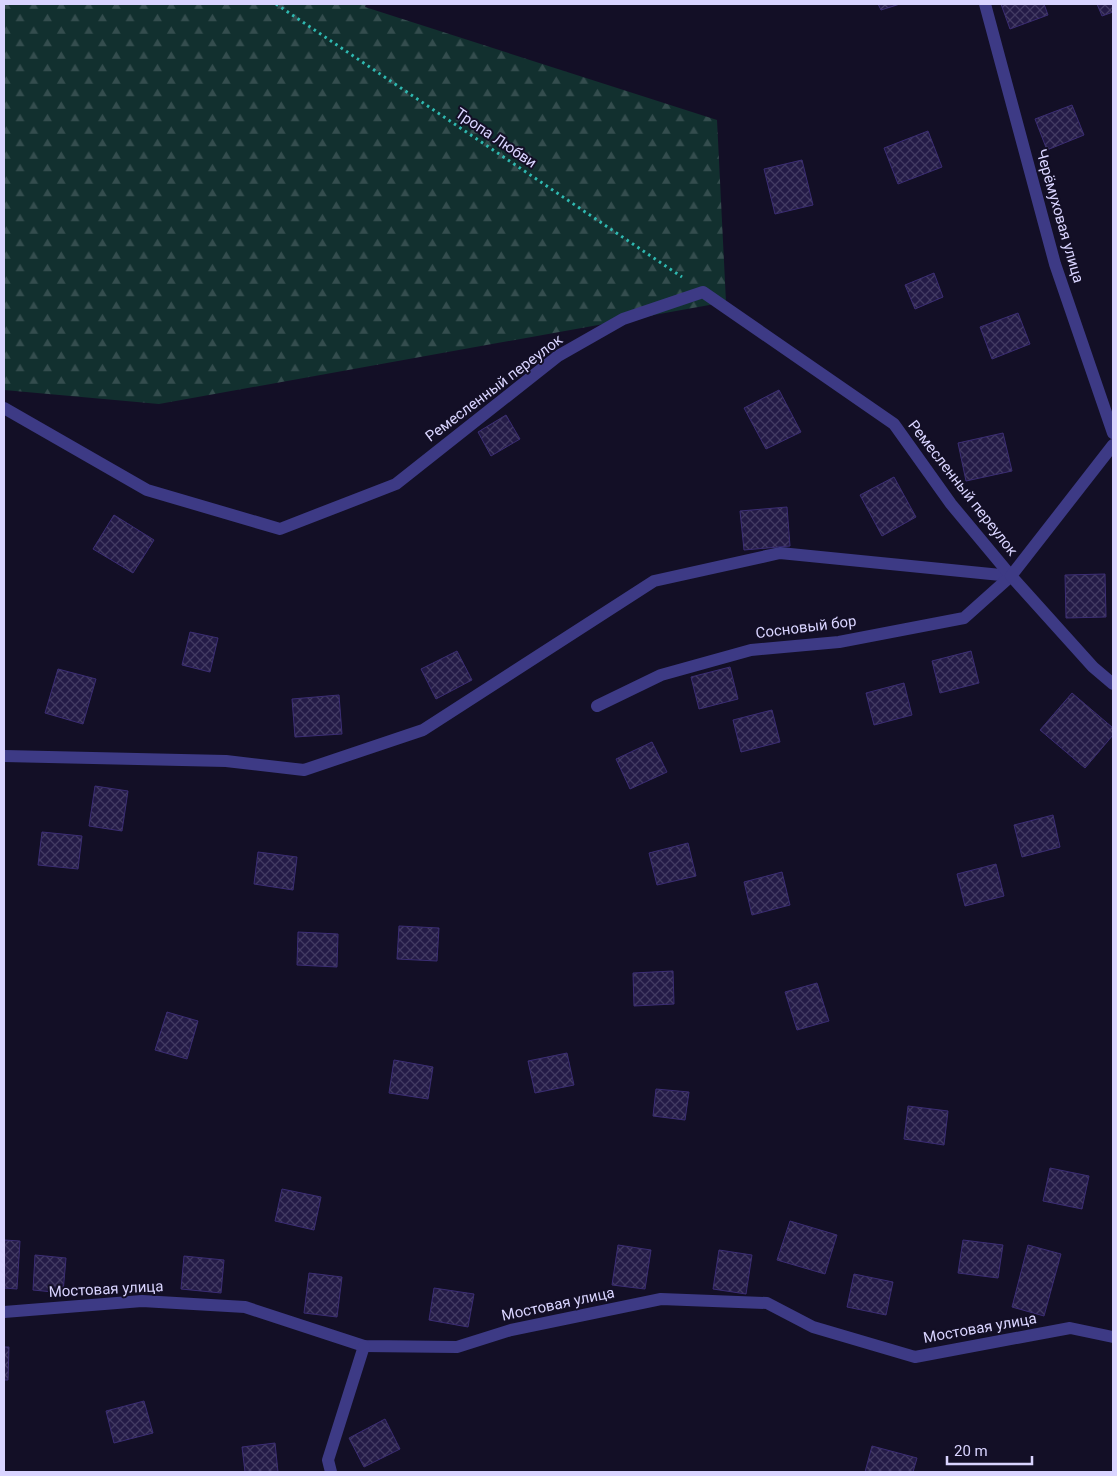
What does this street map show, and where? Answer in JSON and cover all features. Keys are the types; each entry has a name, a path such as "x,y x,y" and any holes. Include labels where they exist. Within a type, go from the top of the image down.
{"street":[{"name":"Черёмуховая улица","path":"985,4 1055,264 1113,433"},
{"name":"Ремесленный переулок","path":"4,408 147,490 280,529 396,484 558,356 623,320 703,292 894,424 951,504 1011,576"},
{"name":"Сосновый бор","path":"597,706 662,675 751,650 839,642 964,618 1011,576 1113,445"},
{"path":"4,756 226,761 304,770 423,730 654,581 780,553 1011,576 1093,667 1113,684"},
{"name":"Мостовая улица","path":"4,1312 142,1301 244,1307 364,1346 457,1347 511,1330 661,1299 767,1303 813,1326 915,1357 1070,1328 1113,1337"},
{"path":"331,1472 328,1460 364,1346"}],"path":[{"name":"Тропа Любви","path":"276,4 703,292"}],"green space":[{"path":"4,4 366,4 365,7 717,120 726,302 159,404 4,390"}],"building":[{"path":"878,4 900,4 881,10"},
{"path":"1001,4 1044,4 1048,15 1010,29"},
{"path":"1097,4 1113,4 1113,12 1102,16"},
{"path":"1072,105 1084,135 1047,150 1035,119"},
{"path":"928,131 942,167 898,184 884,148"},
{"path":"802,160 813,205 775,214 764,169"},
{"path":"934,273 943,297 915,309 905,285"},
{"path":"1018,313 1030,344 992,359 980,327"},
{"path":"779,390 801,432 766,449 744,408"},
{"path":"506,415 520,439 491,456 478,432"},
{"path":"1003,433 1012,471 966,481 958,443"},
{"path":"894,477 916,517 882,536 860,495"},
{"path":"787,507 790,546 744,550 740,511"},
{"path":"114,515 154,540 133,573 93,549"},
{"path":"1105,574 1106,617 1066,618 1065,575"},
{"path":"190,632 218,638 210,672 182,665"},
{"path":"457,651 472,680 436,699 421,669"},
{"path":"971,651 979,683 940,693 932,661"},
{"path":"730,667 738,699 699,709 691,677"},
{"path":"58,669 96,679 83,724 45,713"},
{"path":"904,683 912,715 874,725 866,693"},
{"path":"1072,693 1113,728 1113,735 1085,768 1040,730"},
{"path":"339,695 342,734 295,737 292,699"},
{"path":"772,710 780,742 741,752 733,720"},
{"path":"652,742 667,772 630,789 616,759"},
{"path":"95,786 128,791 122,831 89,826"},
{"path":"1053,815 1060,847 1022,857 1014,825"},
{"path":"42,832 82,836 78,869 38,865"},
{"path":"688,843 696,876 657,885 649,853"},
{"path":"258,852 297,857 293,890 254,884"},
{"path":"996,864 1004,896 965,906 957,874"},
{"path":"782,872 790,905 752,915 744,882"},
{"path":"399,926 439,928 437,961 397,959"},
{"path":"298,932 338,934 337,967 297,965"},
{"path":"673,971 674,1004 634,1006 633,973"},
{"path":"817,983 829,1021 797,1030 785,992"},
{"path":"167,1012 198,1021 187,1059 155,1050"},
{"path":"567,1053 574,1085 535,1093 528,1061"},
{"path":"394,1060 433,1067 428,1099 389,1093"},
{"path":"656,1089 689,1092 685,1120 653,1116"},
{"path":"908,1106 948,1111 944,1145 904,1139"},
{"path":"1050,1168 1089,1176 1082,1209 1043,1201"},
{"path":"282,1189 321,1197 314,1230 275,1221"},
{"path":"790,1221 837,1235 825,1274 777,1260"},
{"path":"4,1240 20,1241 17,1289 4,1288"},
{"path":"963,1240 1003,1245 998,1278 958,1273"},
{"path":"618,1245 651,1250 645,1289 612,1285"},
{"path":"1028,1245 1061,1254 1044,1316 1012,1307"},
{"path":"719,1250 752,1255 746,1294 713,1289"},
{"path":"35,1255 66,1258 63,1293 33,1290"},
{"path":"184,1256 224,1260 221,1293 181,1289"},
{"path":"309,1273 342,1277 337,1317 304,1313"},
{"path":"854,1274 893,1282 886,1315 847,1307"},
{"path":"434,1288 474,1294 468,1327 429,1320"},
{"path":"4,1347 9,1347 8,1380 4,1380"},
{"path":"144,1401 153,1433 114,1443 106,1411"},
{"path":"385,1419 400,1449 364,1467 349,1438"},
{"path":"275,1443 278,1472 245,1472 242,1447"},
{"path":"872,1446 917,1458 913,1472 865,1472"}]}
